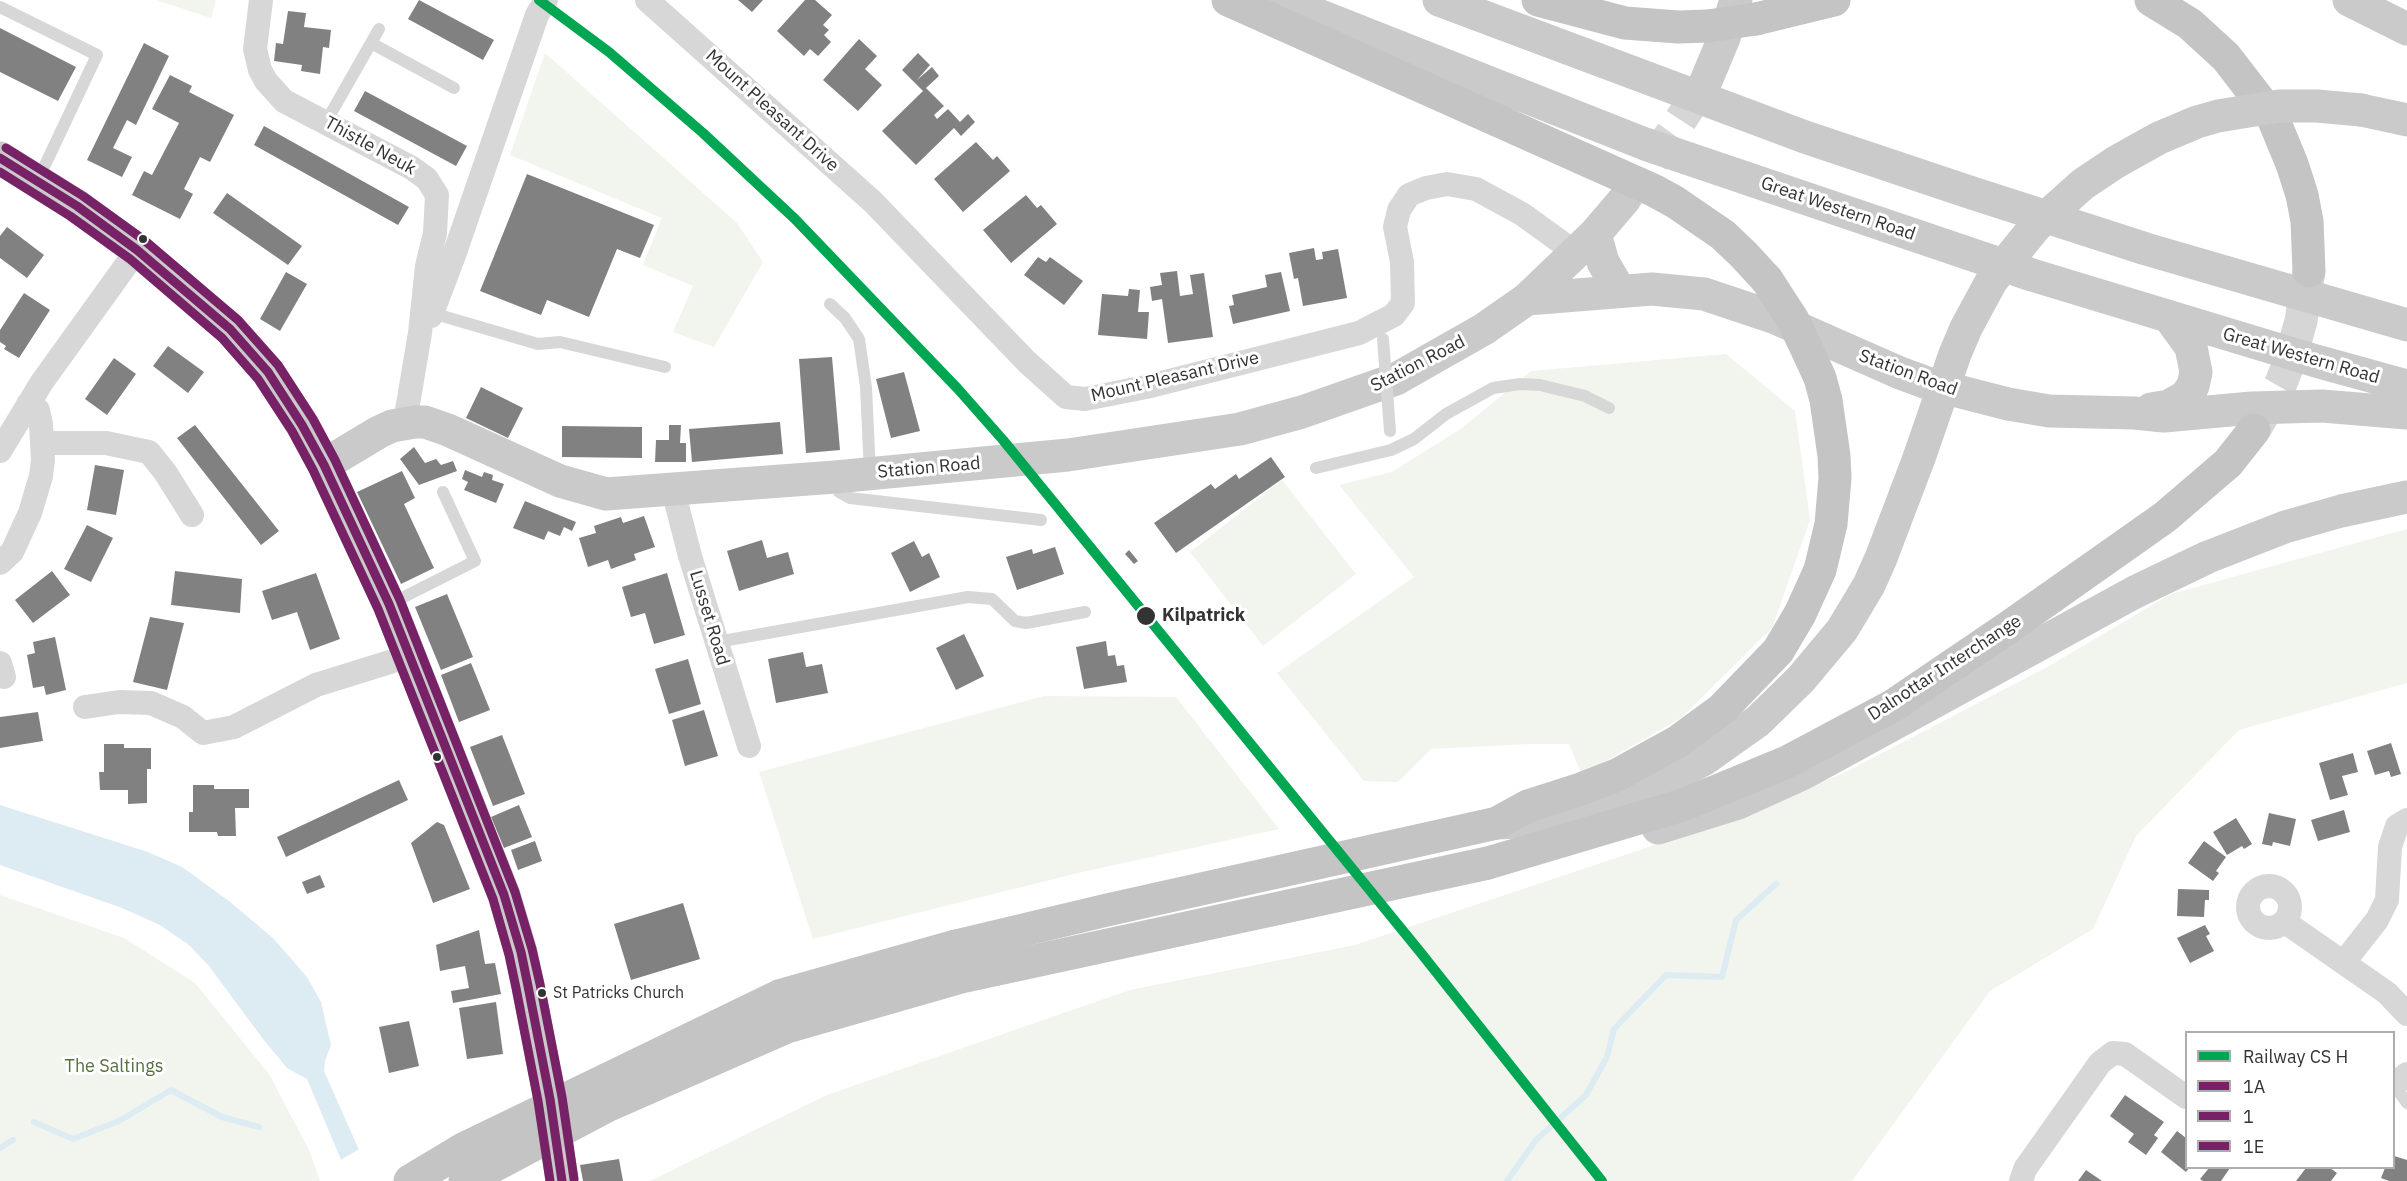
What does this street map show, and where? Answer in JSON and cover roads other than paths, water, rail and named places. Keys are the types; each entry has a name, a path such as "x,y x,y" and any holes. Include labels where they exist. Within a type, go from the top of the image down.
{"highway":[{"path":"410,1181 465,1148 779,996 956,946 1072,918 1497,823 1528,806 1617,775 1677,742 1722,709 1778,651 1820,570 1831,524 1835,478 1831,428 1820,378 1793,320 1767,280 1723,235 1675,202 1653,190 1228,0"},
{"path":"1538,0 1625,23 1678,27 1708,26 1746,10 1834,0"},
{"path":"2151,0 2190,24 2226,57 2273,118 2302,195 2307,221 2309,271"},
{"name":"Dalnottar Interchange","path":"465,1181 607,1107 787,1027 965,976 1488,863 1683,805 1787,762 1893,705 2165,517 2228,463 2254,430"}],"main road":[{"name":"Great Western Road","path":"1280,0 1645,144 2032,275 2170,318 2407,386"},
{"path":"1439,0 1638,76 1858,155 2146,249 2407,325"},
{"path":"2349,0 2407,29"},
{"path":"1706,81 1724,38 1746,10"},
{"path":"1497,823 1543,821 1650,788 1703,760 1758,721 1815,663 1842,630 1857,607 1881,558 1955,354 1992,280 2035,227 2083,184 2149,144 2197,122 2218,116 2279,106 2317,106 2361,110 2407,120"},
{"path":"0,158 38,180 137,250 230,329 251,350 290,405 324,465 389,604 513,922 524,963 550,1099 562,1181"},
{"name":"Station Road","path":"324,465 379,432 405,422 425,422 448,430 581,488 606,494 870,474 1068,455 1190,438 1268,422 1340,400 1395,379 1484,330 1527,299 1586,243 1624,200"},
{"path":"1586,243 1603,262 1619,290"},
{"name":"Station Road","path":"1527,299 1652,289 1704,294 1773,317 1930,384 1989,400 2049,411 2134,413"},
{"path":"2134,413 2169,405 2185,397 2193,386 2195,366 2191,347 2170,318"},
{"path":"2134,413 2164,416 2252,408 2322,406 2407,413"},
{"path":"1488,863 1528,862 1686,820 1738,803 1802,774 2135,592 2208,557 2285,527 2341,511 2407,497"}],"street":[{"name":"Thistle Neuk","path":"261,0 255,49 263,75 284,101 412,168 428,179 437,195 435,233 428,266 426,323 405,422"},
{"name":"Mount Pleasant Drive","path":"647,0 873,202 1027,362 1066,397 1085,399 1146,387 1359,333 1382,330 1403,303 1402,262 1395,227 1399,210 1409,195 1426,188 1447,184 1476,189 1522,214 1586,243"},
{"path":"426,323 453,258 541,8"},
{"path":"0,451 42,382 137,250"},
{"path":"0,562 12,552 30,513 41,476 42,442 38,410 28,405"},
{"path":"42,442 106,443 149,452 178,506"},
{"name":"Lusset Road","path":"673,490 748,746"},
{"path":"85,706 119,702 151,703 183,717 203,733 234,727 316,685 409,656"},
{"path":"2344,962 2377,920 2387,900 2390,847 2397,826 2407,820"},
{"path":"2285,922 2387,993 2407,1014"},
{"path":"2021,1181 2025,1169 2100,1063 2113,1053 2125,1054 2185,1096"},
{"path":"2395,1084 2407,1074"}],"lane":[{"path":"0,7 97,55 38,180"},
{"path":"326,122 379,29"},
{"path":"371,43 454,88"},
{"path":"830,304 845,318 859,339 866,387 870,474"},
{"path":"426,323 538,344 561,342 665,367"},
{"path":"1382,330 1391,450"},
{"path":"1316,468 1391,450 1414,439 1446,414 1493,388 1520,384 1540,385 1585,396 1609,408"},
{"path":"835,477 838,492 850,498 1041,520"},
{"path":"389,604 475,561 443,492"},
{"path":"717,642 968,597 992,599 1015,621 1026,623 1085,612"},
{"path":"2395,1086 2407,1102"}],"waterway":[{"path":"1507,1181 1536,1140 1586,1095 1607,1057 1614,1029 1666,975 1722,977 1736,920 1776,884"},
{"path":"34,1122 73,1139 119,1121 171,1090 222,1117 259,1127"},
{"path":"0,1148 13,1140"}],"tunnel":[{"path":"1624,200 1706,81"},
{"path":"2255,429 2281,383 2290,360 2301,321 2309,271"}],"place":[{"name":"Kilpatrick","path":"1146,616"},
{"name":"St Patricks Church","path":"542,993"}],"park label":[{"name":"The Saltings","path":"114,1067"}]}
